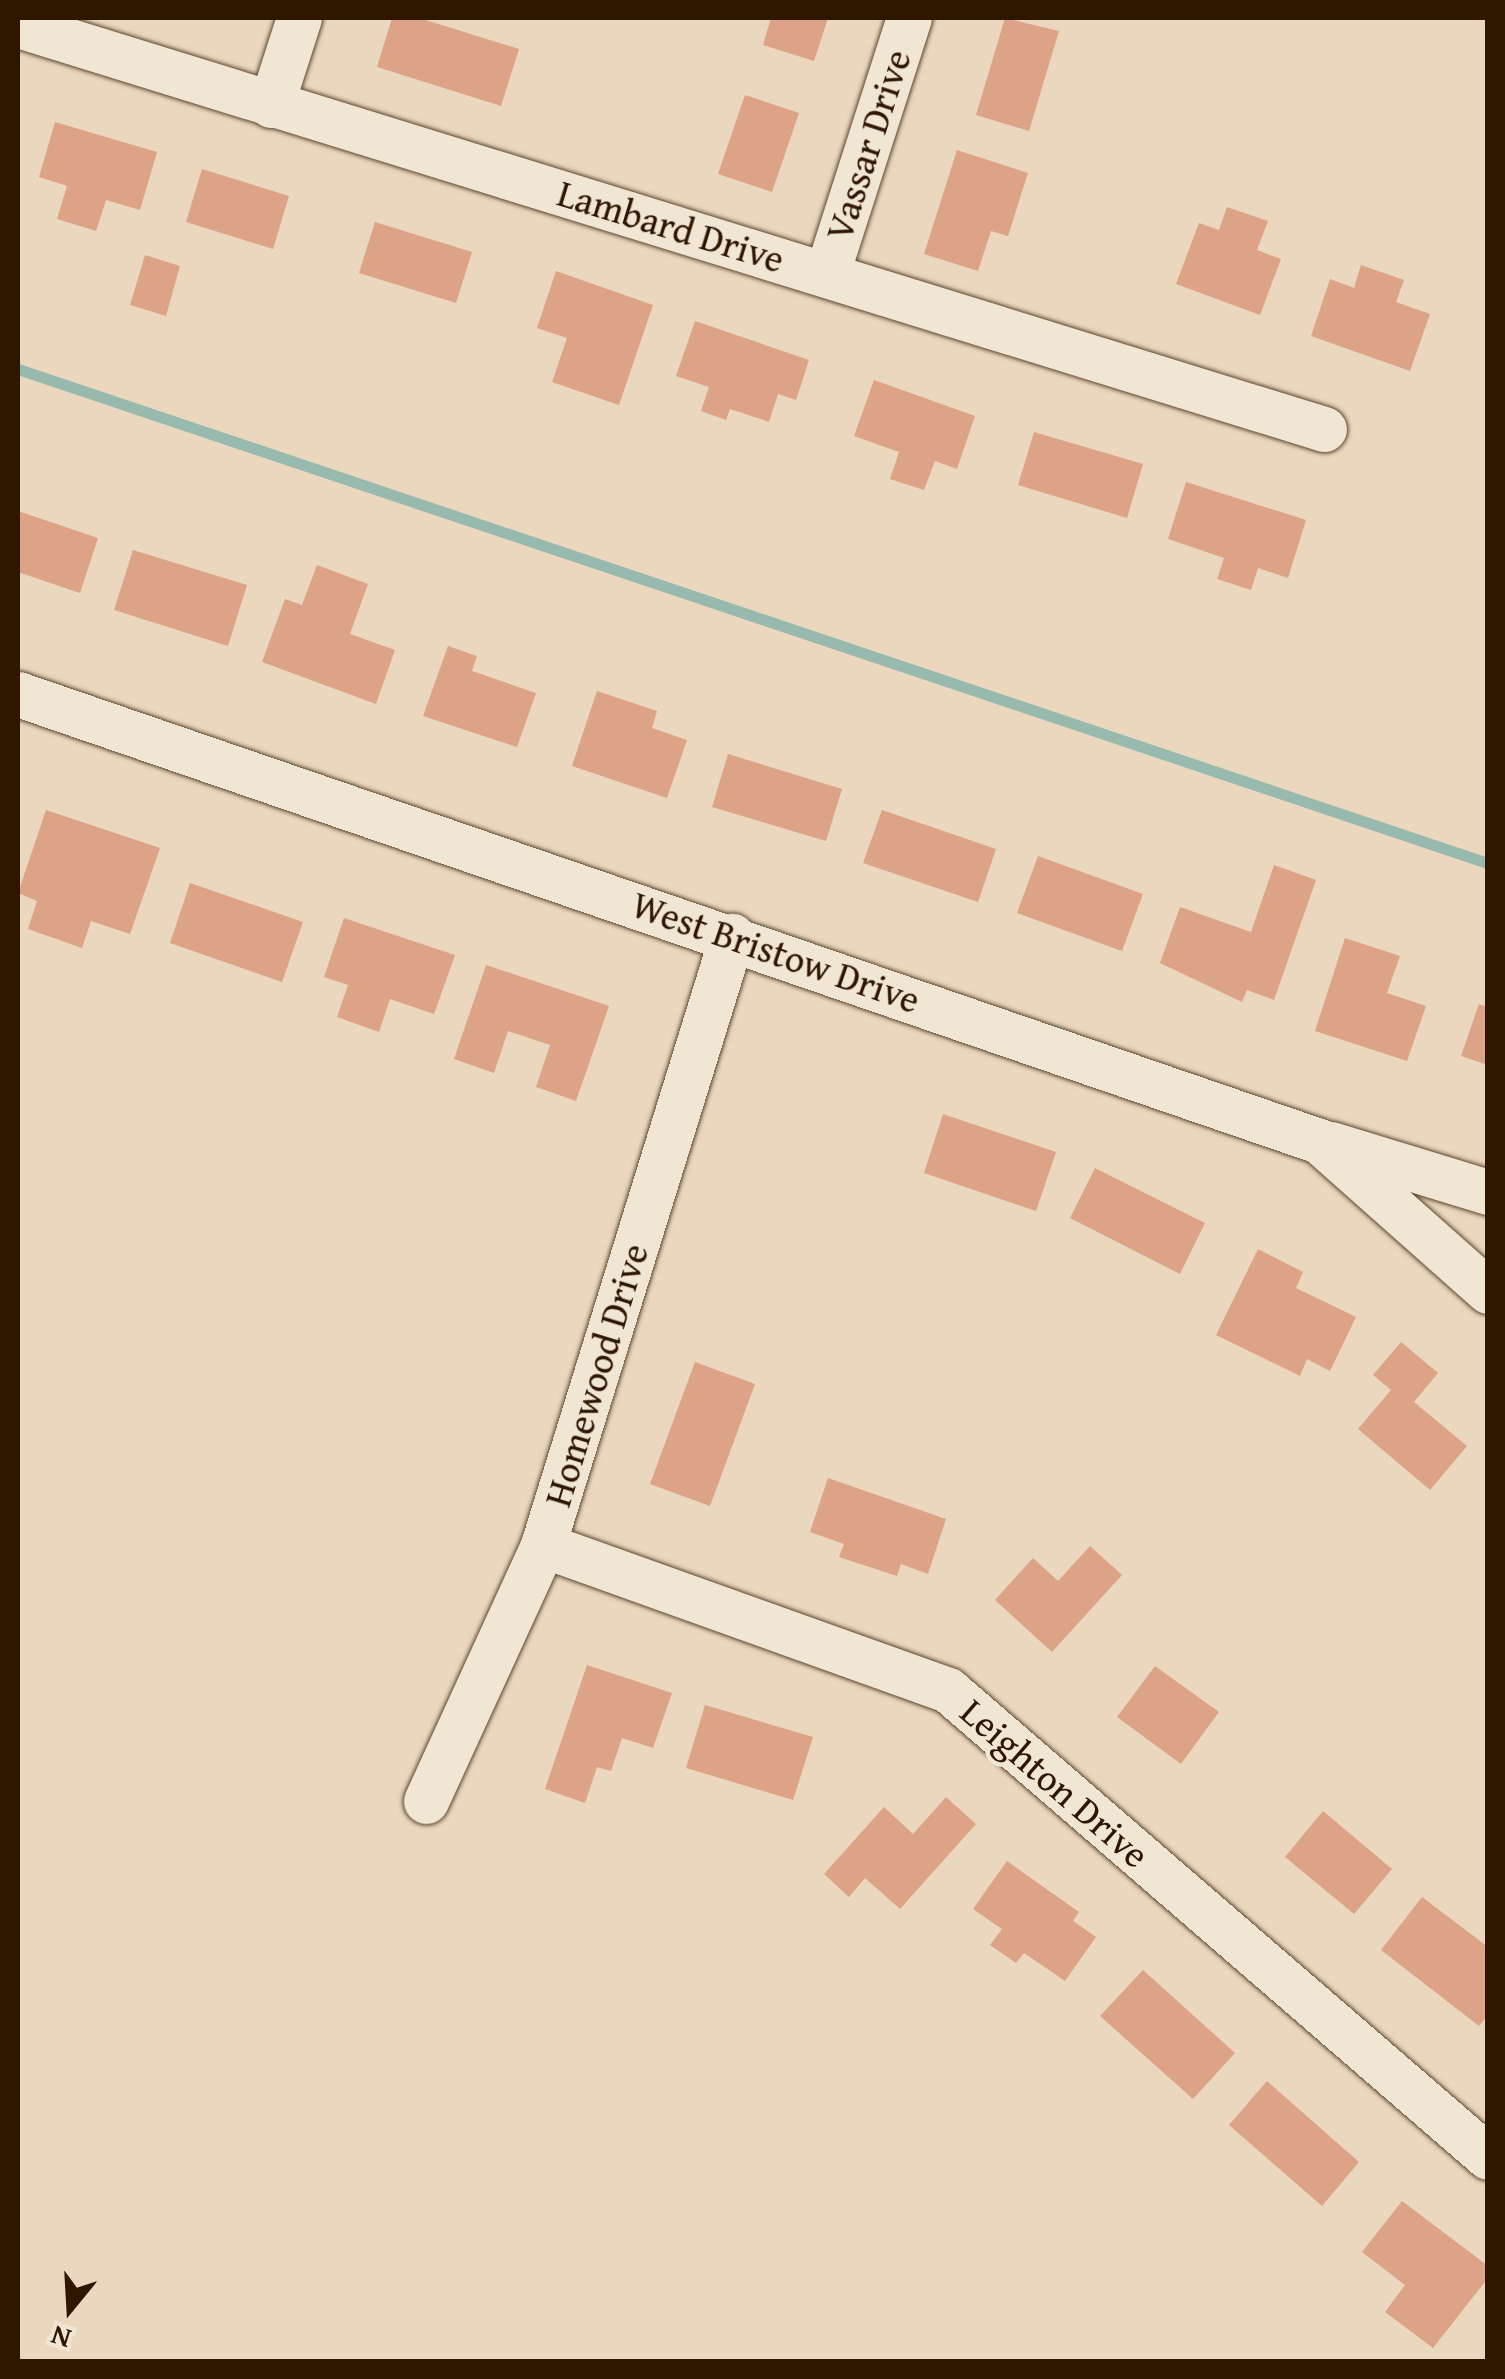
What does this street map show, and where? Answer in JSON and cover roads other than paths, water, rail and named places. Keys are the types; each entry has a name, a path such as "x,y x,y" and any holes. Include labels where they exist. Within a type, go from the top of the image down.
{"street":[{"path":"271,105 298,18"},
{"name":"Vassar Drive","path":"827,273 909,18"},
{"name":"Lambard Drive","path":"18,25 1324,429"},
{"name":"West Bristow Drive","path":"18,694 732,936 1319,1141 1488,1292"},
{"name":"Homewood Drive","path":"426,1801 543,1545 732,936"},
{"path":"1319,1141 1488,1192"},
{"name":"Leighton Drive","path":"543,1545 948,1690 1488,2156"}],"waterway":[{"path":"18,369 1488,863"}]}
